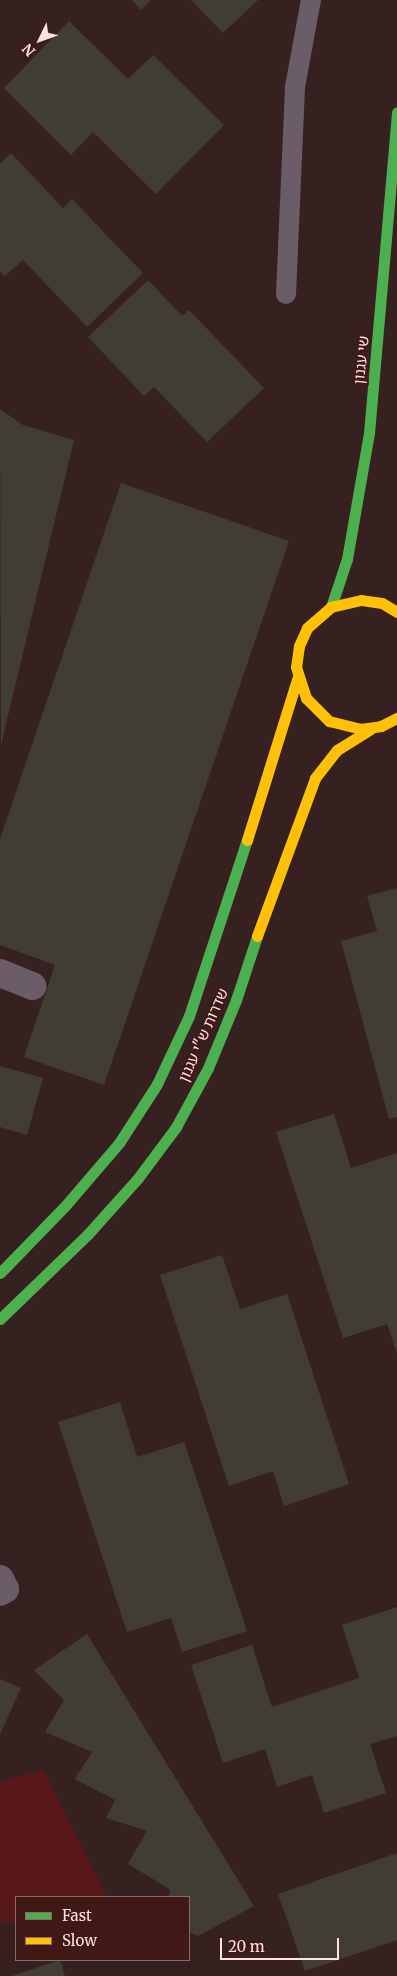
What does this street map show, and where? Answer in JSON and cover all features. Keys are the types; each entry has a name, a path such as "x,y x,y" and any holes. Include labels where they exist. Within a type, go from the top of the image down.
{"street":[{"name":"שי עגנון","path":"331,607 347,559 369,433 397,112"},
{"path":"389,723 349,728 328,721 306,698 297,678 296,657 302,637 314,620 331,607 361,600 382,603 397,612"},
{"name":"שדרות ש\"י עגנון","path":"0,1273 65,1206 119,1143 157,1084 188,1016 214,945 297,678"},
{"name":"שדרות ש\"י עגנון","path":"0,1319 88,1234 138,1178 176,1127 208,1068 236,1000 275,880 310,790 337,750 389,723"},
{"path":"0,973 32,986"},
{"path":"0,1579 5,1589 0,1592"}],"lane":[{"path":"286,294 295,87 311,0"}],"shaded area":[{"path":"43,1770 106,1896 15,1896 15,1922 0,1922 0,1782"}],"building":[{"path":"132,0 151,0 141,10"},
{"path":"191,0 258,0 223,33"},
{"path":"69,21 128,79 153,55 224,125 156,194 93,132 71,155 4,88"},
{"path":"11,153 63,208 72,199 143,273 87,327 23,260 5,276 0,271 0,164"},
{"path":"148,280 182,316 189,310 264,388 207,442 154,387 144,396 88,337"},
{"path":"0,409 23,425 74,440 1,745"},
{"path":"121,483 289,541 104,1085 24,1057 55,965 0,945 0,839"},
{"path":"397,888 397,1117 389,1119 341,941 377,931 367,896"},
{"path":"0,1066 43,1078 27,1135 0,1127"},
{"path":"334,1114 351,1168 397,1153 397,1353 387,1324 343,1338 276,1132"},
{"path":"222,1255 240,1309 287,1294 349,1484 284,1506 273,1471 229,1486 160,1275"},
{"path":"120,1402 137,1457 184,1442 247,1631 182,1652 171,1618 127,1632 58,1422"},
{"path":"397,1607 397,1736 370,1744 386,1793 324,1813 312,1775 277,1787 265,1749 223,1763 191,1665 252,1645 272,1707 359,1678 342,1625"},
{"path":"87,1634 254,1906 198,1936 190,1932 190,1896 168,1896 171,1890 128,1864 147,1831 106,1818 115,1800 75,1779 92,1752 45,1732 64,1700 34,1670"},
{"path":"0,1679 21,1688 0,1734"},
{"path":"397,1853 397,1940 305,1971 278,1894"},
{"path":"60,1961 65,1976 12,1976"}],"traffic: fast":[{"path":"331,607 347,559 369,433 397,112"},
{"path":"0,1273 65,1206 119,1143 157,1084 189,1016 247,840"},
{"path":"0,1319 88,1234 138,1178 176,1127 208,1068 236,1000 257,936"}],"traffic: slow":[{"path":"397,612 382,603 361,600 331,607 307,628 299,646 296,667 306,698 329,721 360,729 381,726 397,718"},
{"path":"247,840 297,679"},
{"path":"257,936 315,778 337,750 371,729"}]}
